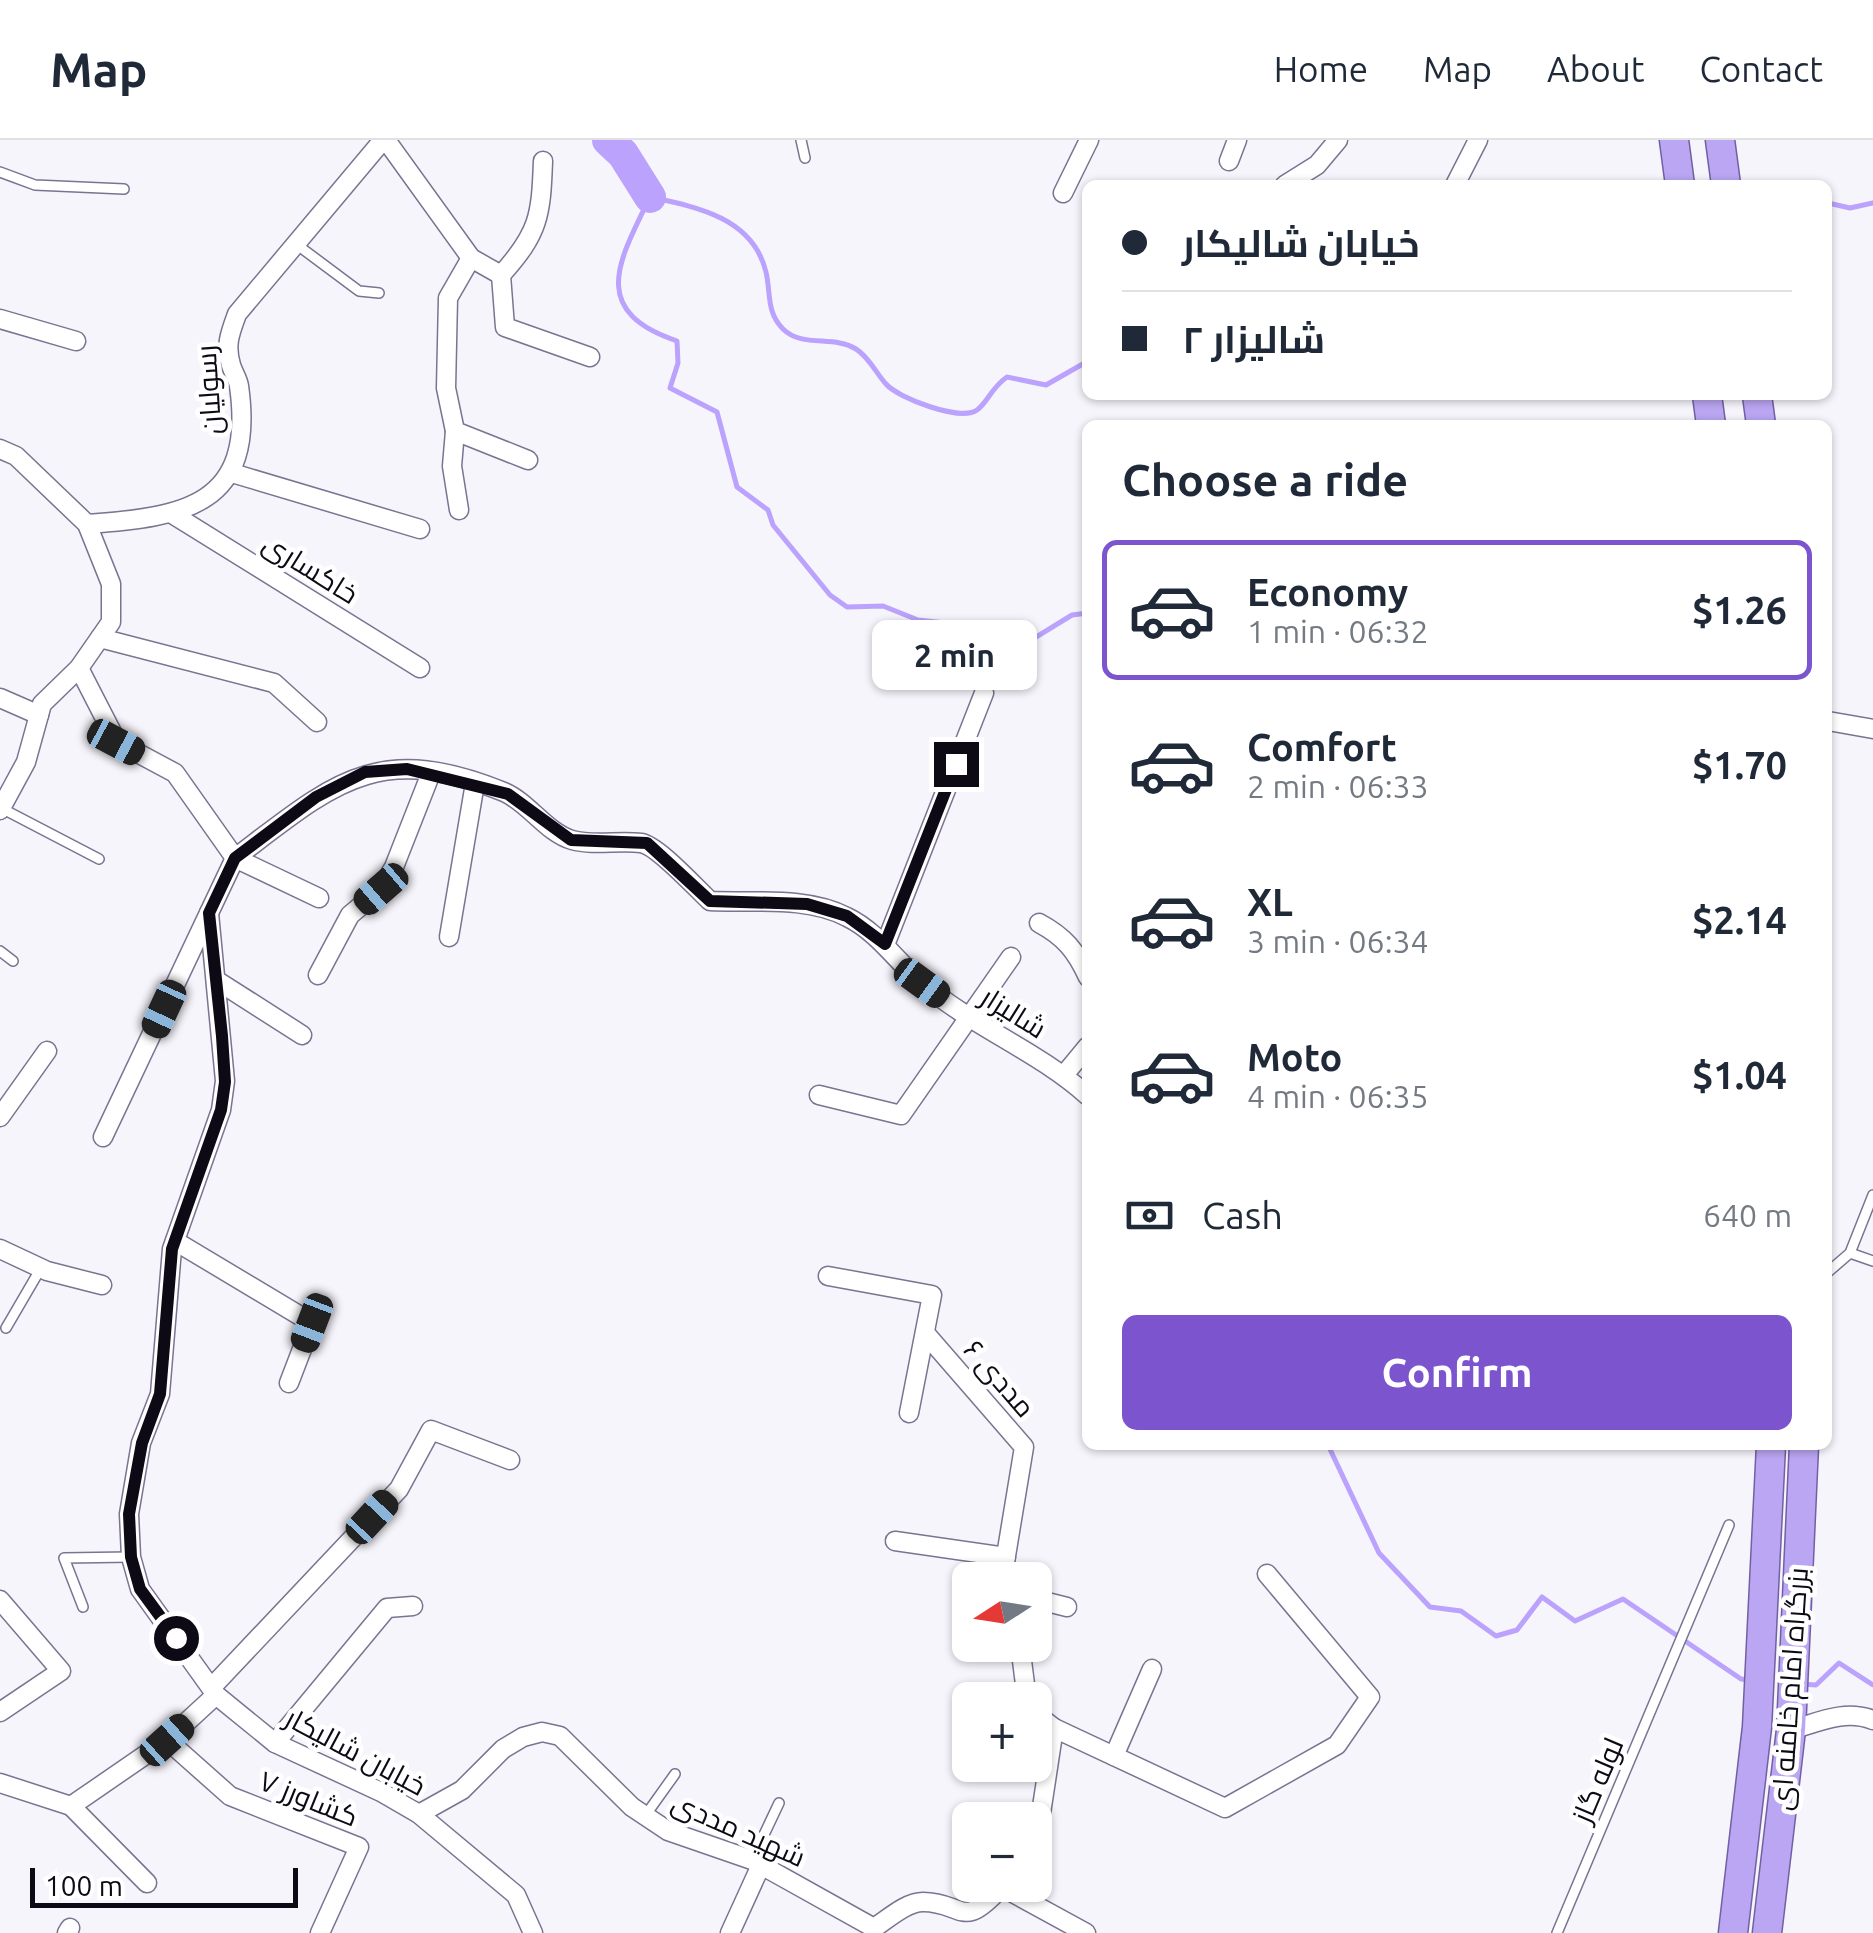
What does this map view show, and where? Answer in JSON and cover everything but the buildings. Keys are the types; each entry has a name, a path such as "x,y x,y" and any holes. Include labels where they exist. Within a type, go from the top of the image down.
{"highway":[{"path":"1674,140 1680,180"},
{"path":"1720,140 1726,180"},
{"name":"بزرگراه امام خامنه ای","path":"1733,1933 1760,1679 1771,1450"},
{"name":"بزرگراه امام خامنه ای","path":"1766,1933 1791,1730 1804,1450"}],"street":[{"name":"رسولیان","path":"87,524 174,514 203,501 232,473 239,453 240,384 226,342 237,314 384,140"},
{"path":"384,140 471,258 501,275"},
{"path":"1063,194 1089,140"},
{"path":"1230,161 1237,140"},
{"path":"1294,180 1317,165 1338,140"},
{"path":"1458,180 1478,140"},
{"path":"543,161 541,208 528,246 501,275 505,327 590,356"},
{"path":"459,510 452,466 455,431 446,388 448,298 471,258"},
{"path":"0,319 76,341"},
{"path":"455,431 528,460"},
{"path":"0,449 16,456 87,524 111,584 110,622 79,668 42,704 26,762 1,810"},
{"path":"232,473 420,528"},
{"name":"خاکساری","path":"174,514 420,668"},
{"path":"100,638 274,683 316,722"},
{"path":"79,668 116,742 175,773 235,858 319,898"},
{"path":"885,944 984,692"},
{"path":"0,698 39,716"},
{"path":"1832,721 1873,729"},
{"name":"شالیزار","path":"235,858 316,797 365,772 407,769 475,782 508,794 571,840 647,843 710,901 807,904 847,916 885,944 922,983 967,1016 1064,1075 1082,1091"},
{"path":"318,975 350,916 381,889 394,866 432,773"},
{"path":"449,938 475,782"},
{"path":"103,1138 235,858"},
{"name":"خیابان شالیکار","path":"209,913 225,1082 221,1110 175,1241 160,1394 142,1443 129,1514 131,1557 140,1589 214,1691 274,1743 381,1792 419,1814 516,1895 533,1933"},
{"path":"1039,923 1059,934 1077,952 1082,963"},
{"path":"820,1095 901,1115 1011,957"},
{"path":"216,980 302,1036"},
{"path":"0,1118 47,1051"},
{"path":"1064,1075 1082,1053"},
{"path":"175,1241 312,1323 289,1382"},
{"path":"0,1249 41,1268 102,1285"},
{"path":"828,1276 932,1295 909,1413"},
{"name":"مددی ۶","path":"925,1333 1024,1446 1005,1562"},
{"path":"72,1806 167,1740 214,1691 399,1489 431,1430 510,1460"},
{"path":"895,1542 1006,1557"},
{"path":"1043,1802 1054,1728 1225,1808 1337,1745 1370,1697 1268,1574"},
{"path":"0,1600 61,1671 0,1712"},
{"path":"1052,1603 1067,1607"},
{"path":"274,1743 386,1608 412,1606"},
{"path":"1114,1756 1152,1669"},
{"path":"1791,1730 1836,1716 1858,1714 1873,1720"},
{"name":"شهید مددی","path":"419,1814 462,1790 503,1749 523,1737 542,1732 560,1736 645,1816 668,1831 757,1862 875,1930 910,1904 924,1902 958,1916 970,1915 985,1902"},
{"name":"کشاورز ۷","path":"167,1740 230,1796 359,1847 320,1933"},
{"path":"0,1784 72,1806 146,1882"},
{"path":"730,1933 757,1862"},
{"path":"1031,1902 1086,1933"}],"lane":[{"path":"801,140 804,158"},
{"path":"0,172 35,185 124,189"},
{"path":"296,244 360,290 379,293"},
{"path":"1,810 100,859"},
{"path":"0,951 13,960"},
{"path":"1832,1268 1850,1252 1873,1195"},
{"path":"1850,1252 1873,1261"},
{"path":"6,1328 41,1268"},
{"name":"لوله گاز","path":"1557,1933 1728,1525"},
{"path":"82,1607 64,1558 131,1557"},
{"path":"645,1816 675,1774"},
{"path":"757,1862 779,1803"}],"waterway":[{"path":"608,140 623,154 650,197"},
{"path":"1082,364 1046,385 1007,377 977,410 944,411 893,390 856,349 799,338 783,329 771,309 766,272 759,254 749,239 721,218 650,197 621,263 621,299 631,315 649,329 677,341 678,363 670,388 717,412 737,487 768,510 773,525 830,595 847,607 883,606 918,620 946,623 983,658 997,661 1072,615 1082,614"},
{"path":"1832,204 1850,208 1873,203"},
{"path":"1330,1450 1379,1553 1430,1607 1461,1611 1496,1636 1517,1630 1542,1597 1575,1621 1623,1599 1741,1679 1750,1680"},
{"path":"1801,1684 1816,1685 1839,1663 1873,1685"}],"route":[{"path":"176,1638 140,1589 131,1557 129,1514 142,1443 160,1394 168,1335 172,1249 221,1110 225,1082 209,913 235,858 316,797 365,772 407,769 475,782 508,794 571,840 647,843 710,901 807,904 847,916 885,944 956,764"}]}
